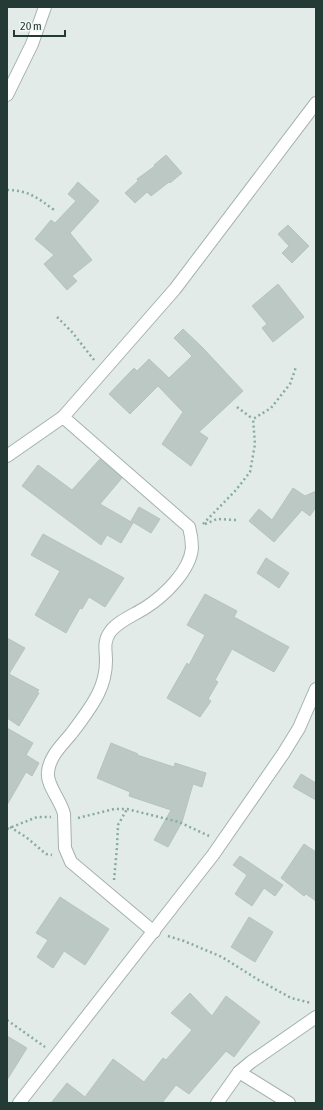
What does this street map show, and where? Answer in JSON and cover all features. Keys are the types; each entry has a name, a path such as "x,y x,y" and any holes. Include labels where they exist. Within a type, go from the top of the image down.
{"street":[{"path":"7,95 32,44 45,7"},
{"path":"7,456 63,417 176,289 316,103"},
{"path":"63,417 189,527 192,536 192,548 189,561 182,574 168,590 147,607 117,625 108,634 105,647 106,662 104,677 98,694 50,762 47,779 63,808 65,848 68,858 74,866 154,932"},
{"path":"19,1103 57,1056 104,993 154,932 222,842 283,754 299,728 316,689"},
{"path":"217,1103 239,1072 316,1017"},
{"path":"239,1072 289,1103"}],"path":[{"path":"7,190 18,190 35,196 54,210"},
{"path":"57,317 72,332 102,372"},
{"path":"253,419 271,408 290,384 296,367"},
{"path":"236,520 217,519 203,525 236,490 250,472 255,444 253,419 237,407"},
{"path":"8,828 37,817 64,819 81,818 114,809 127,809 179,822 222,842"},
{"path":"115,900 114,884 118,825 127,809"},
{"path":"8,828 26,837 46,854 68,858"},
{"path":"154,932 184,941 222,957 291,998 316,1006"},
{"path":"7,1020 57,1056"}],"building":[{"path":"166,155 182,173 151,196 147,192 135,203 125,193 138,181 137,179 155,166 154,165"},
{"path":"78,182 99,201 70,233 92,260 72,276 77,281 67,290 44,264 54,255 35,239 51,220 55,223 76,201 68,194"},
{"path":"288,225 309,246 292,263 282,253 289,246 278,234"},
{"path":"278,284 304,317 273,342 262,328 267,324 252,306"},
{"path":"183,329 243,391 199,432 208,438 191,466 162,444 183,412 158,386 130,414 109,394 134,368 137,371 149,359 169,378 192,356 174,338"},
{"path":"100,459 122,478 100,504 133,523 121,543 107,535 101,545 22,486 38,465 72,490"},
{"path":"293,488 305,496 316,491 316,507 310,516 302,510 274,542 249,521 259,509 272,520"},
{"path":"139,507 160,519 151,533 131,521"},
{"path":"43,534 124,578 105,607 89,597 82,609 80,608 66,633 35,615 60,571 31,555"},
{"path":"266,558 289,573 279,588 257,573"},
{"path":"205,594 237,611 234,617 289,647 274,672 232,649 215,680 218,682 208,699 211,701 200,717 167,698 187,663 189,665 205,635 187,625"},
{"path":"7,638 25,648 9,674 39,690 37,692 39,693 19,726 7,718"},
{"path":"7,728 33,743 26,755 39,763 32,776 26,772 7,805"},
{"path":"111,743 138,754 137,755 174,767 175,763 206,773 202,787 193,784 182,822 168,847 154,840 171,810 129,796 130,792 97,778"},
{"path":"301,774 316,783 316,800 293,787"},
{"path":"304,844 316,852 316,901 306,894 304,896 281,878"},
{"path":"240,856 283,885 275,896 264,888 252,906 235,894 247,875 233,865"},
{"path":"60,897 109,929 85,965 64,951 53,968 37,957 48,940 36,933"},
{"path":"249,917 273,932 255,962 231,947"},
{"path":"190,993 212,1016 226,996 260,1022 234,1057 226,1051 189,1094 176,1085 162,1103 51,1103 67,1083 85,1097 113,1059 144,1082 163,1058 166,1060 192,1030 171,1013"},
{"path":"7,1036 27,1048 7,1080"}]}
